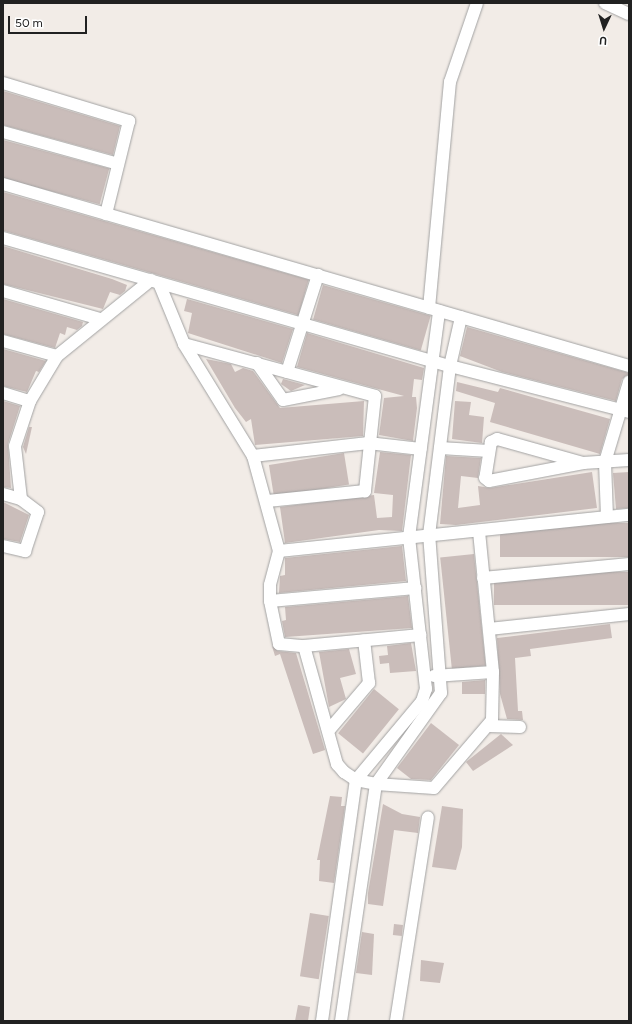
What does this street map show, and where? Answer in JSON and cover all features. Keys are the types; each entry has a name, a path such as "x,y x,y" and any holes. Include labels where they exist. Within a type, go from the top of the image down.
{"street":[{"path":"461,317 450,366 429,535 441,675 441,693 435,707 376,788 341,1016 323,1015 355,784 422,701 425,677 410,537 430,361 444,137 447,122 450,82 477,3"},
{"path":"605,3 623,9"},
{"path":"3,83 129,121 106,214"},
{"path":"3,132 118,164"},
{"path":"3,184 629,366"},
{"path":"3,238 430,361 624,410"},
{"path":"287,372 318,275"},
{"path":"21,498 9,444 30,401 57,356 100,319 155,282"},
{"path":"155,282 184,344 253,456 268,501 279,551 270,601 279,644 304,646 420,635"},
{"path":"3,291 100,319"},
{"path":"3,341 57,356"},
{"path":"184,344 341,388 375,396 368,443 365,490 268,501"},
{"path":"257,364 283,400 341,388"},
{"path":"607,517 605,462 624,410 629,382"},
{"path":"3,393 30,401"},
{"path":"583,463 497,439 491,442 485,478 489,481 583,463 629,460"},
{"path":"253,456 368,443 421,449"},
{"path":"440,448 489,451"},
{"path":"3,494 21,498 38,512 28,549 20,552 3,546"},
{"path":"279,551 629,515"},
{"path":"304,646 329,730 337,764 355,784 376,788 434,788 489,726 494,709 493,672 479,531"},
{"path":"483,578 629,564"},
{"path":"270,601 415,588"},
{"path":"489,629 629,614"},
{"path":"329,730 369,683 364,640"},
{"path":"425,677 493,672"},
{"path":"489,726 520,726"},
{"path":"396,1021 428,817"}],"building":[{"path":"3,91 120,126 113,155 3,125"},
{"path":"3,140 109,168 100,204 3,178"},
{"path":"3,192 309,280 298,315 3,230"},
{"path":"3,246 112,279 127,285 125,291 120,295 110,292 103,309 3,284"},
{"path":"323,285 431,316 421,350 313,320"},
{"path":"3,299 83,322 82,326 77,330 67,327 65,335 60,333 55,348 3,334"},
{"path":"187,299 293,329 282,363 188,333 192,313 184,311"},
{"path":"467,327 629,373 629,375 622,379 616,401 502,372 460,356"},
{"path":"307,333 424,368 422,380 414,379 412,397 416,397 417,408 413,441 379,435 384,398 404,396 297,367"},
{"path":"3,349 46,361 39,372 36,371 27,392 3,386"},
{"path":"206,359 231,364 235,372 243,368 253,371 280,408 364,401 363,436 255,445 251,419 246,422 235,408"},
{"path":"283,379 305,385 291,391 281,384"},
{"path":"457,382 498,392 500,388 610,419 600,454 490,422 495,403 456,391"},
{"path":"3,401 20,406 8,444 11,488 3,487"},
{"path":"455,401 471,402 469,415 484,417 482,443 452,439"},
{"path":"29,427 32,427 26,454 23,447"},
{"path":"380,452 411,455 402,531 379,530 285,543 280,507 374,495 377,518 392,517 393,495 374,493"},
{"path":"344,453 349,485 274,496 269,465"},
{"path":"446,456 481,458 478,478 461,476 458,508 480,505 478,486 490,488 592,472 597,508 456,525 440,524"},
{"path":"629,472 629,508 616,509 613,473"},
{"path":"3,502 29,515 20,542 3,539"},
{"path":"500,523 629,523 629,557 500,557"},
{"path":"402,546 406,581 279,593 280,576 285,575 285,558"},
{"path":"474,554 486,665 452,669 440,558"},
{"path":"494,572 629,572 629,605 494,605"},
{"path":"408,596 412,628 285,637 282,621 286,620 285,607"},
{"path":"610,624 612,638 530,649 531,656 515,658 518,711 522,711 523,720 507,719 500,694 497,638"},
{"path":"411,643 416,671 390,673 389,663 380,664 379,656 388,655 387,646"},
{"path":"272,646 278,651 296,653 325,750 313,754 280,654 275,656"},
{"path":"349,649 356,674 340,678 346,699 329,707 319,652"},
{"path":"485,680 485,694 462,694 462,682"},
{"path":"374,689 399,709 363,753 338,733"},
{"path":"431,723 459,745 431,780 411,779 397,768"},
{"path":"501,734 513,745 473,771 466,762"},
{"path":"330,796 342,797 341,806 345,806 334,883 319,881 320,860 317,860"},
{"path":"383,804 402,814 420,817 418,833 394,830 383,906 368,904 368,893"},
{"path":"442,806 463,809 462,847 456,870 432,867"},
{"path":"310,913 329,916 319,979 300,976"},
{"path":"394,924 403,925 402,936 393,935"},
{"path":"362,932 374,934 372,975 356,973"},
{"path":"421,960 444,963 440,983 420,981"},
{"path":"298,1005 310,1007 308,1021 295,1021"}]}
